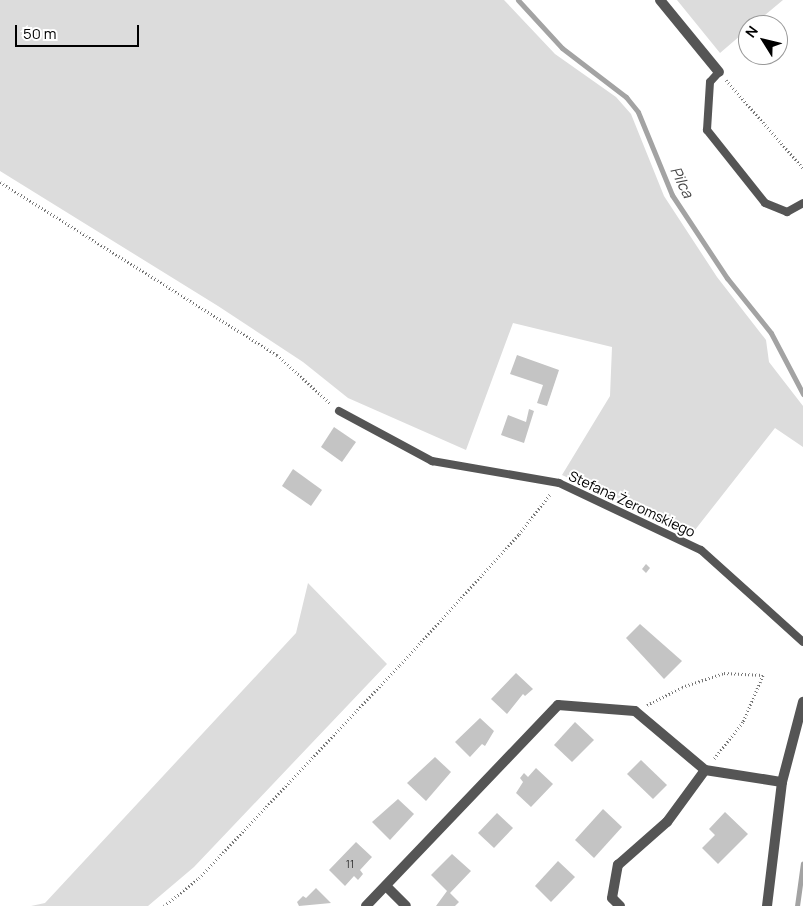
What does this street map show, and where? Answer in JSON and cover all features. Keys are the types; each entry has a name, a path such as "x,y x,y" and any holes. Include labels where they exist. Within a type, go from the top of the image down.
{"street":[{"path":"660,0 719,72"},
{"path":"767,906 782,782 803,702"},
{"path":"366,906 558,705 635,710 705,770 782,782"},
{"path":"620,906 612,898 618,865 667,822 705,770"},
{"path":"386,886 406,906"}],"lane":[{"path":"719,72 710,82 707,130 765,203 787,212 803,203"},
{"name":"Stefana Żeromskiego","path":"339,411 432,461 558,483 701,550 803,642"}],"path":[{"path":"719,72 803,168"},
{"path":"0,182 277,355 339,411"},
{"path":"164,906 199,878 400,665 519,534 558,483"},
{"path":"635,710 682,687 724,673 763,676 743,722 705,770"}],"shaded area":[{"path":"0,0 504,0 555,54 616,97 631,114 664,196 717,277 766,340 769,362 803,406 803,447 775,428 691,535 562,475 610,396 612,347 513,323 466,450 348,398 303,362 218,306 0,171"},
{"path":"677,0 783,0 765,15 738,15 738,38 720,53"},
{"path":"308,583 387,664 194,867 148,906 31,906 45,903 296,633"}],"building":[{"path":"517,355 559,370 547,406 537,403 543,385 510,374"},
{"path":"529,409 534,411 524,443 501,435 508,415 526,422"},
{"path":"334,427 356,442 342,462 321,447"},
{"path":"293,469 322,490 311,506 282,486"},
{"path":"646,564 650,568 646,573 642,569"},
{"path":"640,624 682,661 664,679 626,638"},
{"path":"516,673 533,689 525,696 523,694 507,714 491,699"},
{"path":"480,718 494,731 485,746 482,744 470,757 455,742"},
{"path":"575,722 594,740 572,762 554,745"},
{"path":"435,757 451,772 426,801 407,783"},
{"path":"641,760 667,785 653,799 627,774"},
{"path":"536,768 553,784 531,807 516,793 523,782 520,778 524,773 528,777"},
{"path":"398,799 414,814 390,840 372,822"},
{"path":"603,809 622,827 594,858 575,840"},
{"path":"725,812 748,834 718,864 702,848 715,835 709,829"},
{"path":"497,813 513,828 494,848 478,833"},
{"path":"356,842 372,857 360,870 363,874 358,880 354,876 345,886 329,870"},
{"path":"452,854 471,871 450,893 459,902 455,906 436,906 447,891 431,875"},
{"path":"558,861 575,877 551,902 535,886"},
{"path":"316,888 331,903 299,906 297,902 303,896 306,898"}],"waterway":[{"name":"Pilca","path":"518,0 562,48 626,97 638,112 672,195 727,278 771,333 803,394"},
{"path":"797,906 803,863"}]}
